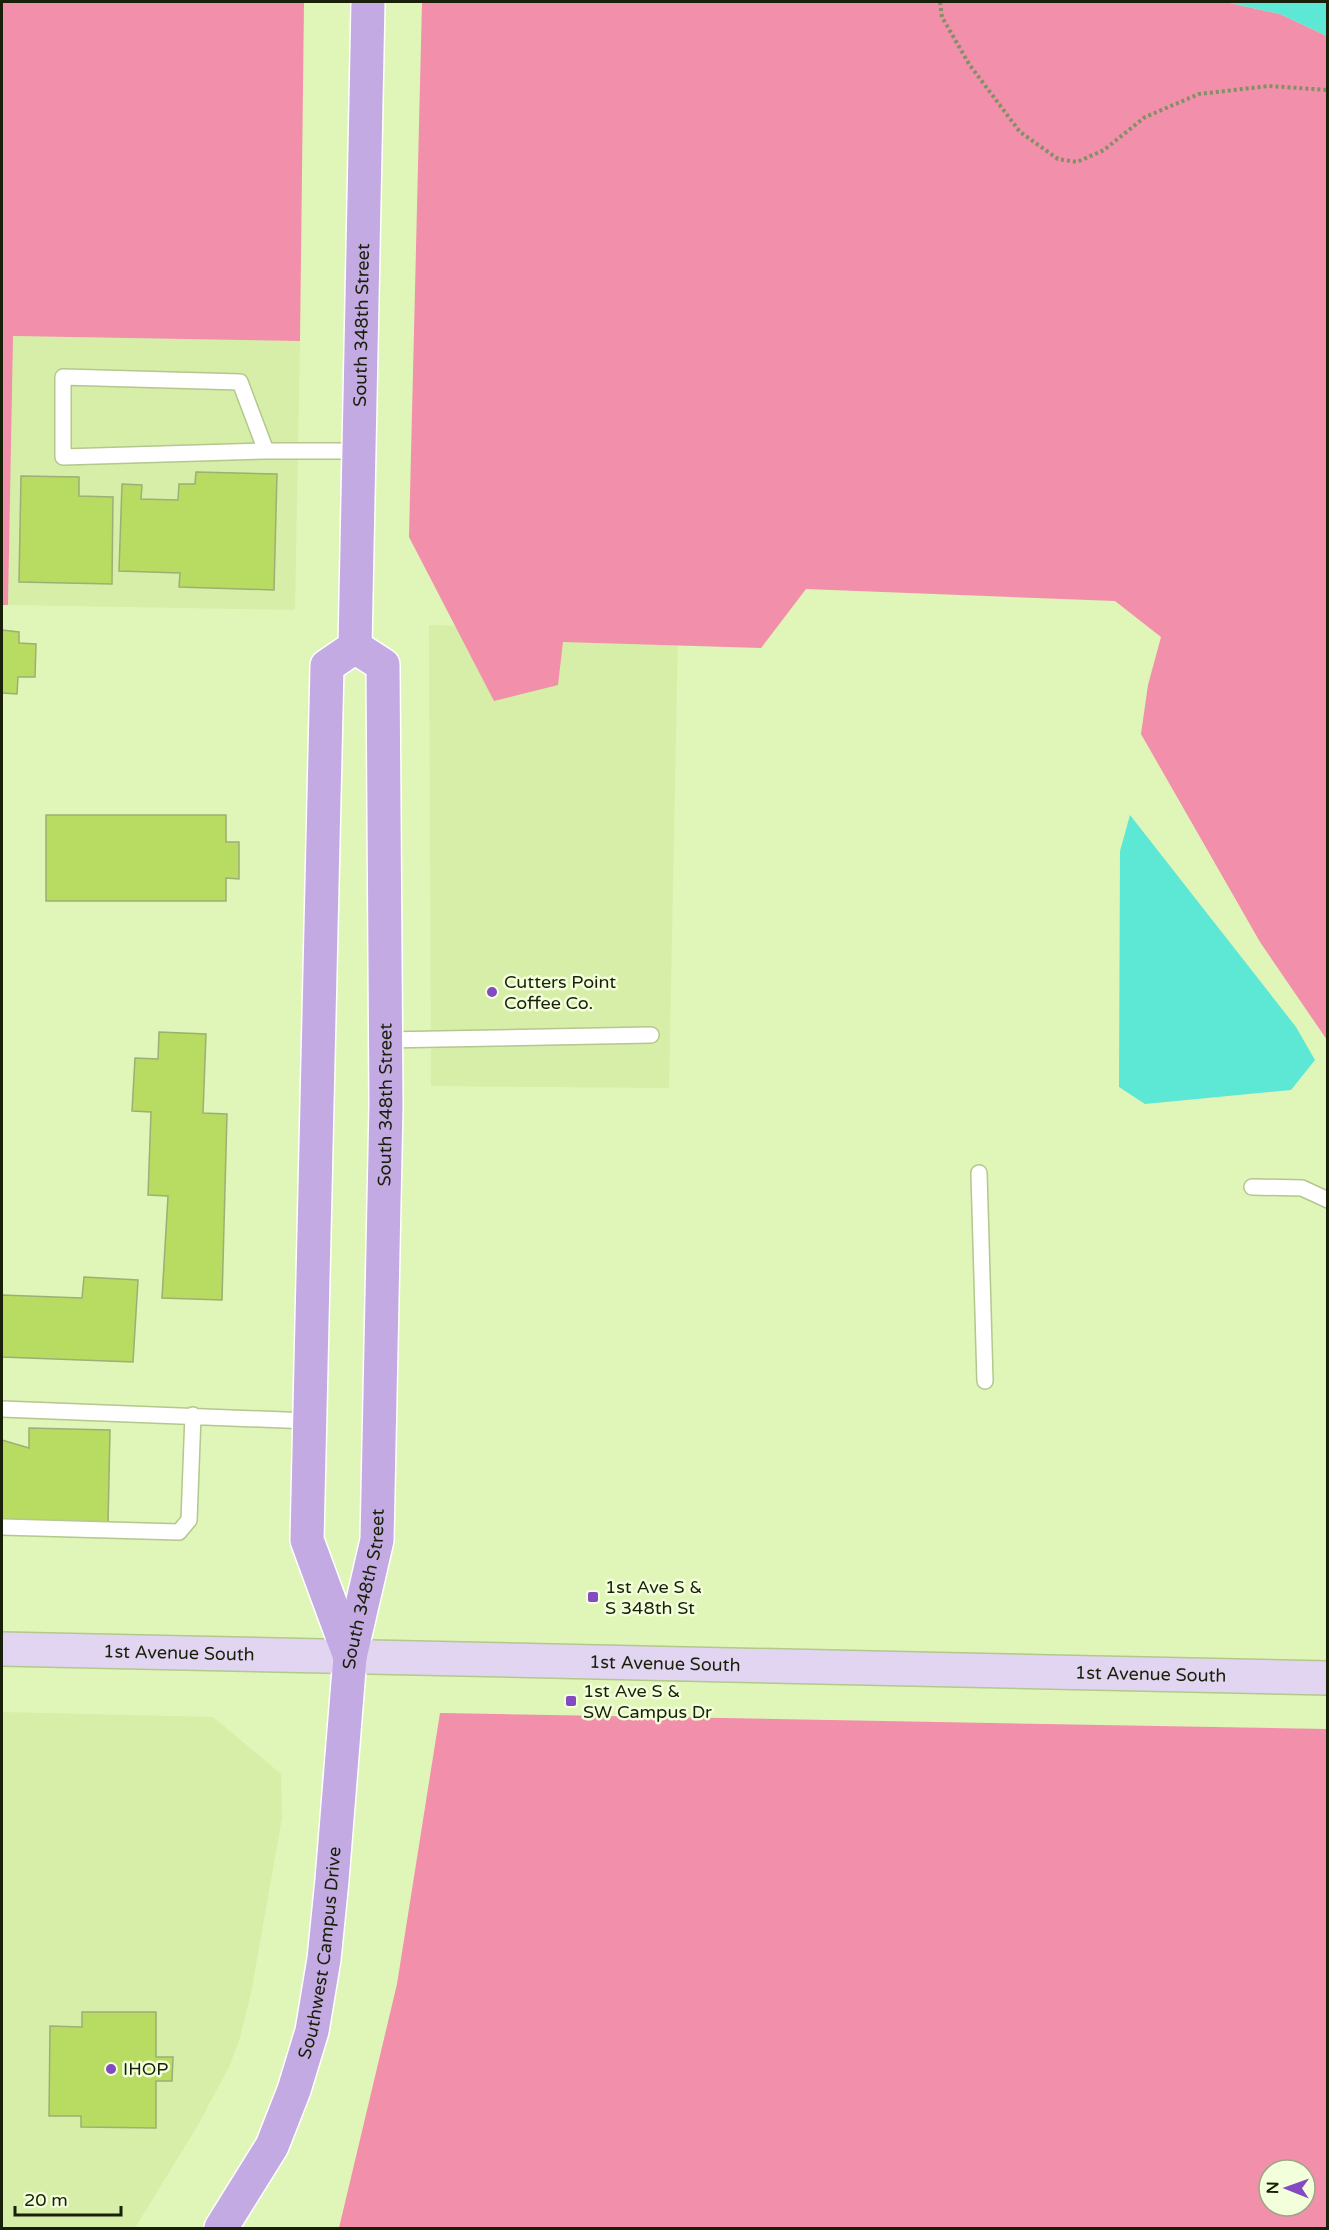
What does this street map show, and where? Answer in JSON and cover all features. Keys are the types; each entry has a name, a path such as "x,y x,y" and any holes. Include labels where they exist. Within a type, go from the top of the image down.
{"main road":[{"name":"South 348th Street","path":"355,647 368,2"},
{"name":"South 348th Street","path":"350,1657 377,1540 386,1164 382,665 355,647"},
{"name":"South 348th Street","path":"350,1657 307,1540 327,666 355,647"},
{"name":"1st Avenue South","path":"2,1648 1328,1678"},
{"name":"Southwest Campus Drive","path":"221,2229 272,2146 294,2090 312,2031 324,1959 331,1891 350,1657"}],"lane":[{"path":"266,451 240,382 63,377 63,457 266,451 359,451"},
{"path":"385,1040 651,1035"},
{"path":"979,1173 985,1381"},
{"path":"1252,1187 1302,1188 1328,1200"},
{"path":"2,1409 310,1421"},
{"path":"2,1527 179,1533 189,1520 193,1415"}],"path":[{"path":"940,2 942,17 969,64 1020,132 1058,159 1077,162 1098,152 1145,117 1199,94 1269,86 1328,90"}],"shaded area":[{"path":"2,2 304,2 300,341 13,336 8,605 2,605"},
{"path":"422,2 1225,2 1280,14 1327,36 1327,1040 1260,942 1141,734 1148,685 1161,637 1115,601 806,589 761,648 563,642 558,685 494,701 409,537"},
{"path":"12,336 300,341 295,610 8,605"},
{"path":"429,625 678,633 669,1088 431,1086"},
{"path":"2,1712 213,1717 281,1774 282,1818 251,1993 239,2041 229,2067 198,2125 135,2228 2,2228"},
{"path":"440,1713 1327,1729 1327,2228 339,2228 397,1984"}],"water":[{"path":"1225,2 1327,2 1327,36 1280,14"},
{"path":"1130,815 1296,1027 1315,1060 1291,1090 1145,1104 1119,1087 1120,851"}],"building":[{"path":"196,472 277,474 274,590 179,587 180,573 119,571 122,484 142,485 141,499 178,500 179,484 195,484"},
{"path":"21,476 79,477 79,496 113,497 112,584 19,582"},
{"path":"2,630 19,632 19,643 36,644 35,677 18,677 17,694 2,693"},
{"path":"46,815 226,815 226,842 239,842 239,879 226,878 226,901 46,901"},
{"path":"159,1032 206,1034 203,1113 227,1114 222,1300 162,1298 168,1196 148,1195 151,1112 132,1111 135,1058 158,1059"},
{"path":"84,1277 138,1280 133,1362 2,1357 2,1295 82,1298"},
{"path":"29,1428 110,1430 108,1525 2,1522 2,1440 29,1448"},
{"name":"IHOP","path":"82,2012 156,2012 156,2057 173,2057 172,2081 156,2081 156,2128 81,2127 81,2116 49,2116 50,2026 82,2027"}],"place":[{"name":"Cutters Point Coffee Co.","path":"492,992"},
{"name":"1st Ave S & S 348th St","path":"593,1597"},
{"name":"1st Ave S & SW Campus Dr","path":"571,1701"},
{"name":"IHOP","path":"111,2069"}]}
